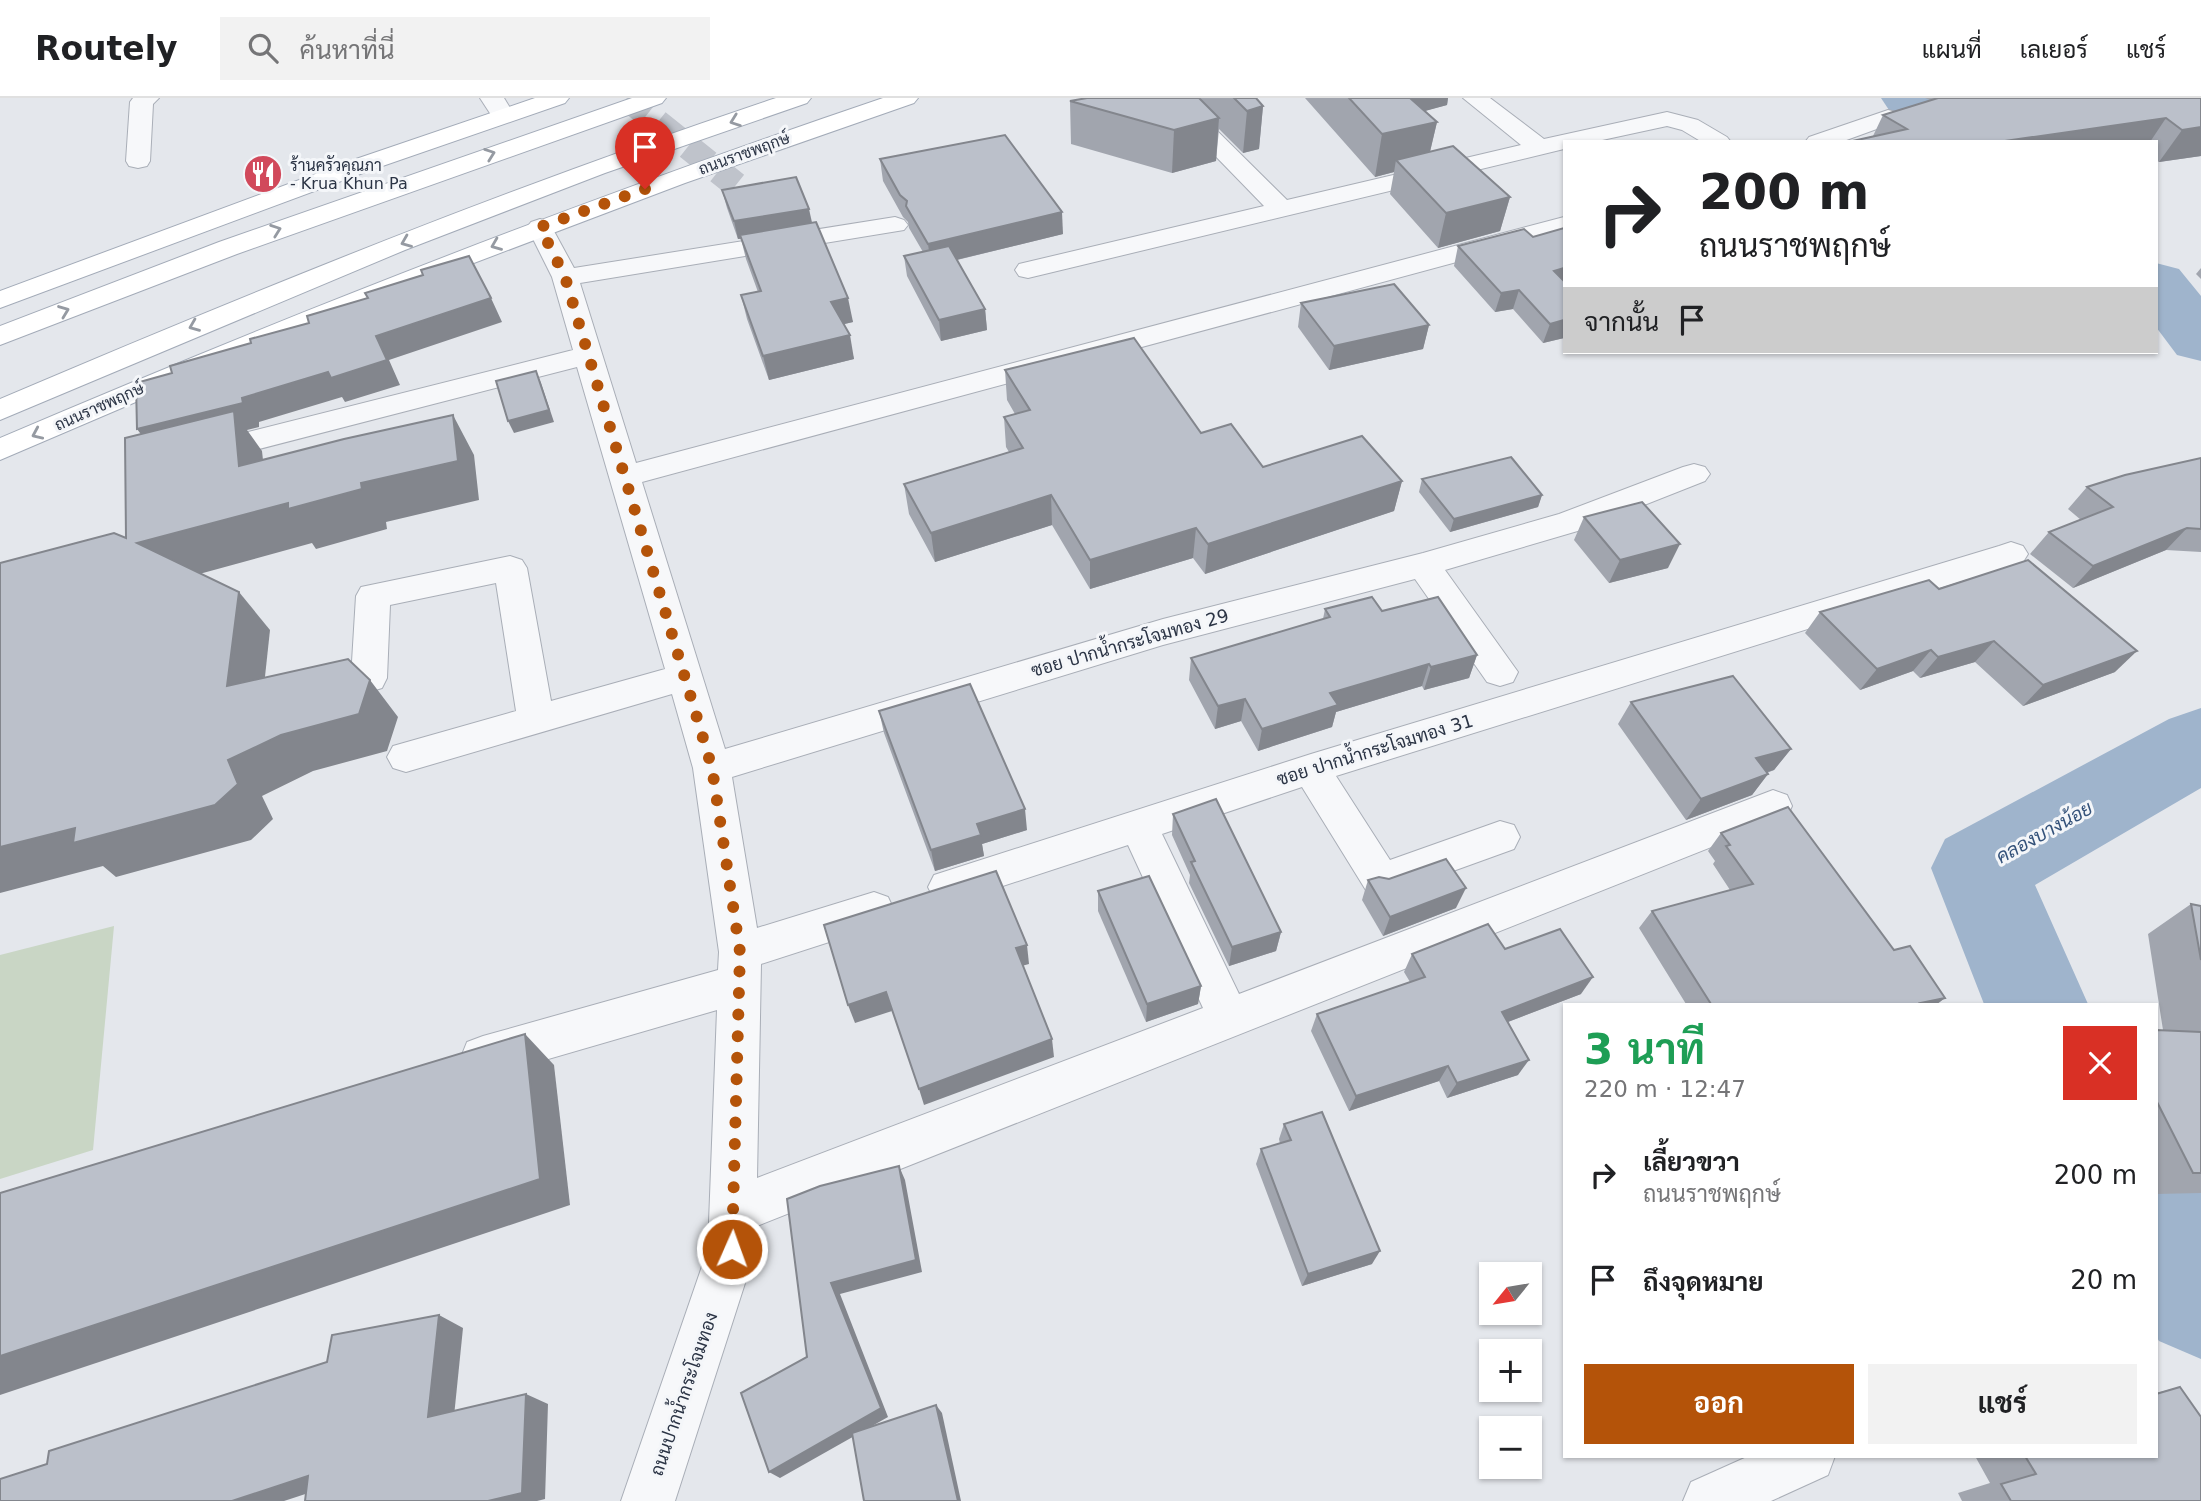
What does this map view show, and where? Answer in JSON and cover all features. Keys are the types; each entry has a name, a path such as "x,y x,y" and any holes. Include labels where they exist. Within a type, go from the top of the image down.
{"main road":[{"path":"0,300 497,107 557,98"},
{"path":"0,336 228,248 654,98"},
{"name":"ถนนราชพฤกษ์","path":"0,450 527,213 799,98"},
{"path":"527,213 650,167 866,98"},
{"name":"ถนนราชพฤกษ์","path":"0,410 187,329 527,213 802,132 906,98"},
{"path":"0,311 174,234"}],"street":[{"path":"138,161 142,102 147,98"},
{"path":"1171,98 1283,211"},
{"path":"1475,98 1538,146"},
{"path":"1565,140 1669,117 1685,121 1716,140"},
{"path":"1823,140 1888,117"},
{"path":"1028,271 1283,211 1563,140"},
{"name":"ถนนปากน้ำกระโจมทอง","path":"527,213 565,277 712,768 739,968 732,1249 642,1499"},
{"path":"565,277 895,225"},
{"path":"626,476 1563,225"},
{"path":"180,459 589,355"},
{"name":"ซอย ปากน้ำกระโจมทอง 29","path":"712,768 1163,632 1423,565 1570,522 1694,474"},
{"name":"ซอย ปากน้ำกระโจมทอง 31","path":"443,1069 1311,769 2011,554"},
{"path":"1423,565 1500,672"},
{"path":"369,678 373,596 510,568 536,720"},
{"path":"406,757 685,677"},
{"path":"1311,769 1381,880 1500,837"},
{"path":"734,1212 1773,806"},
{"path":"1139,827 1229,1018"},
{"path":"1710,1501 1805,1458"}],"green space":[{"path":"114,926 93,1150 0,1179 0,955"}],"building":[{"path":"1087,98 1199,98 1219,118 1174,130 1070,101"},
{"path":"1234,98 1256,98 1263,106 1247,111"},
{"path":"1349,98 1410,98 1437,122 1382,134"},
{"path":"1938,98 2201,98 2201,127 2182,130 2166,118 2012,140 1857,140 1907,129 1883,115"},
{"path":"1005,135 1062,212 928,244 906,206 907,201 900,195 880,159"},
{"path":"1453,146 1510,197 1446,213 1396,160"},
{"path":"796,177 809,209 734,221 722,190"},
{"path":"816,222 848,298 831,302 850,335 763,356 741,295 761,291 740,235"},
{"path":"1563,228 1563,268 1554,271 1563,280 1563,320 1550,324 1519,290 1501,293 1458,246 1524,229 1533,237"},
{"path":"949,246 985,309 939,320 904,256"},
{"path":"469,256 491,298 376,336 387,360 331,378 328,372 242,398 243,403 137,429 136,383 172,373 170,366 251,343 250,339 309,323 307,316 368,298 365,293 423,275 421,270"},
{"path":"1394,284 1429,325 1334,346 1301,303"},
{"path":"1134,338 1201,433 1231,424 1263,467 1362,436 1402,481 1208,544 1196,528 1090,560 1051,495 931,533 904,484 1023,448 1004,417 1030,410 1005,370"},
{"path":"536,371 549,410 508,421 496,381"},
{"path":"234,411 239,466 453,415 458,461 361,483 362,489 288,509 288,503 137,543 239,592 227,686 348,659 370,680 359,714 281,735 228,760 238,784 215,805 73,843 75,828 0,847 0,563 114,533 126,538 125,438"},
{"path":"1511,457 1542,495 1454,519 1422,479"},
{"path":"2201,458 2201,529 2187,528 2093,566 2049,532 2113,507 2087,487 2125,475"},
{"path":"1642,502 1680,544 1620,560 1584,517"},
{"path":"2028,560 2137,651 2043,685 1994,641 1938,657 1931,650 1877,669 1820,612 1929,580 1939,589"},
{"path":"1372,597 1382,611 1438,597 1477,655 1431,667 1429,664 1330,693 1338,705 1262,729 1245,699 1218,706 1191,658 1330,617 1325,609"},
{"path":"1733,676 1791,749 1756,758 1768,774 1701,799 1631,702"},
{"path":"970,684 1025,809 977,824 981,835 931,850 879,711"},
{"path":"1216,799 1281,932 1232,947 1191,862 1195,861 1173,814"},
{"path":"1788,807 1894,950 1910,946 1945,998 1920,1003 1710,1003 1652,911 1753,884 1726,846 1730,845 1721,833"},
{"path":"1446,859 1466,888 1390,917 1368,880 1379,877 1389,879"},
{"path":"996,871 1027,945 1016,948 1052,1039 919,1089 886,992 848,1005 824,925"},
{"path":"1149,876 1201,986 1147,1004 1098,891"},
{"path":"2191,904 2201,906 2201,960"},
{"path":"1488,924 1505,949 1560,929 1593,977 1502,1012 1529,1060 1457,1083 1448,1066 1356,1096 1317,1014 1425,977 1412,954"},
{"path":"2158,1030 2201,1032 2201,1173 2193,1173 2158,1104"},
{"path":"525,1034 540,1179 0,1356 0,1193"},
{"path":"1322,1112 1380,1251 1308,1274 1261,1149 1291,1140 1284,1124"},
{"path":"899,1166 916,1260 831,1283 881,1408 769,1472 741,1393 807,1357 787,1199 820,1186"},
{"path":"439,1315 428,1417 526,1394 522,1493 488,1501 305,1501 308,1476 232,1501 0,1501 0,1479 47,1464 49,1451 327,1362 332,1335"},
{"path":"2180,1387 2201,1417 2201,1501 2011,1501 2001,1484 2036,1474 2026,1458 2158,1458 2158,1393"},
{"path":"936,1405 958,1501 864,1501 852,1433"}],"waterway":[{"name":"คลองบางน้อย","path":"1909,98 1984,140"},
{"name":"คลองบางน้อย","path":"2158,286 2201,340"},
{"name":"คลองบางน้อย","path":"2036,1003 1979,868 2201,744"},
{"name":"คลองบางน้อย","path":"2158,1231 2201,1299"}],"tunnel":[{"path":"627,98 736,185"}],"place":[{"name":"ร้านครัวคุณภา - Krua Khun Pa","path":"263,174"}],"route":[{"path":"645,189 540,227 565,277 712,768 740,952 732,1249"}]}
